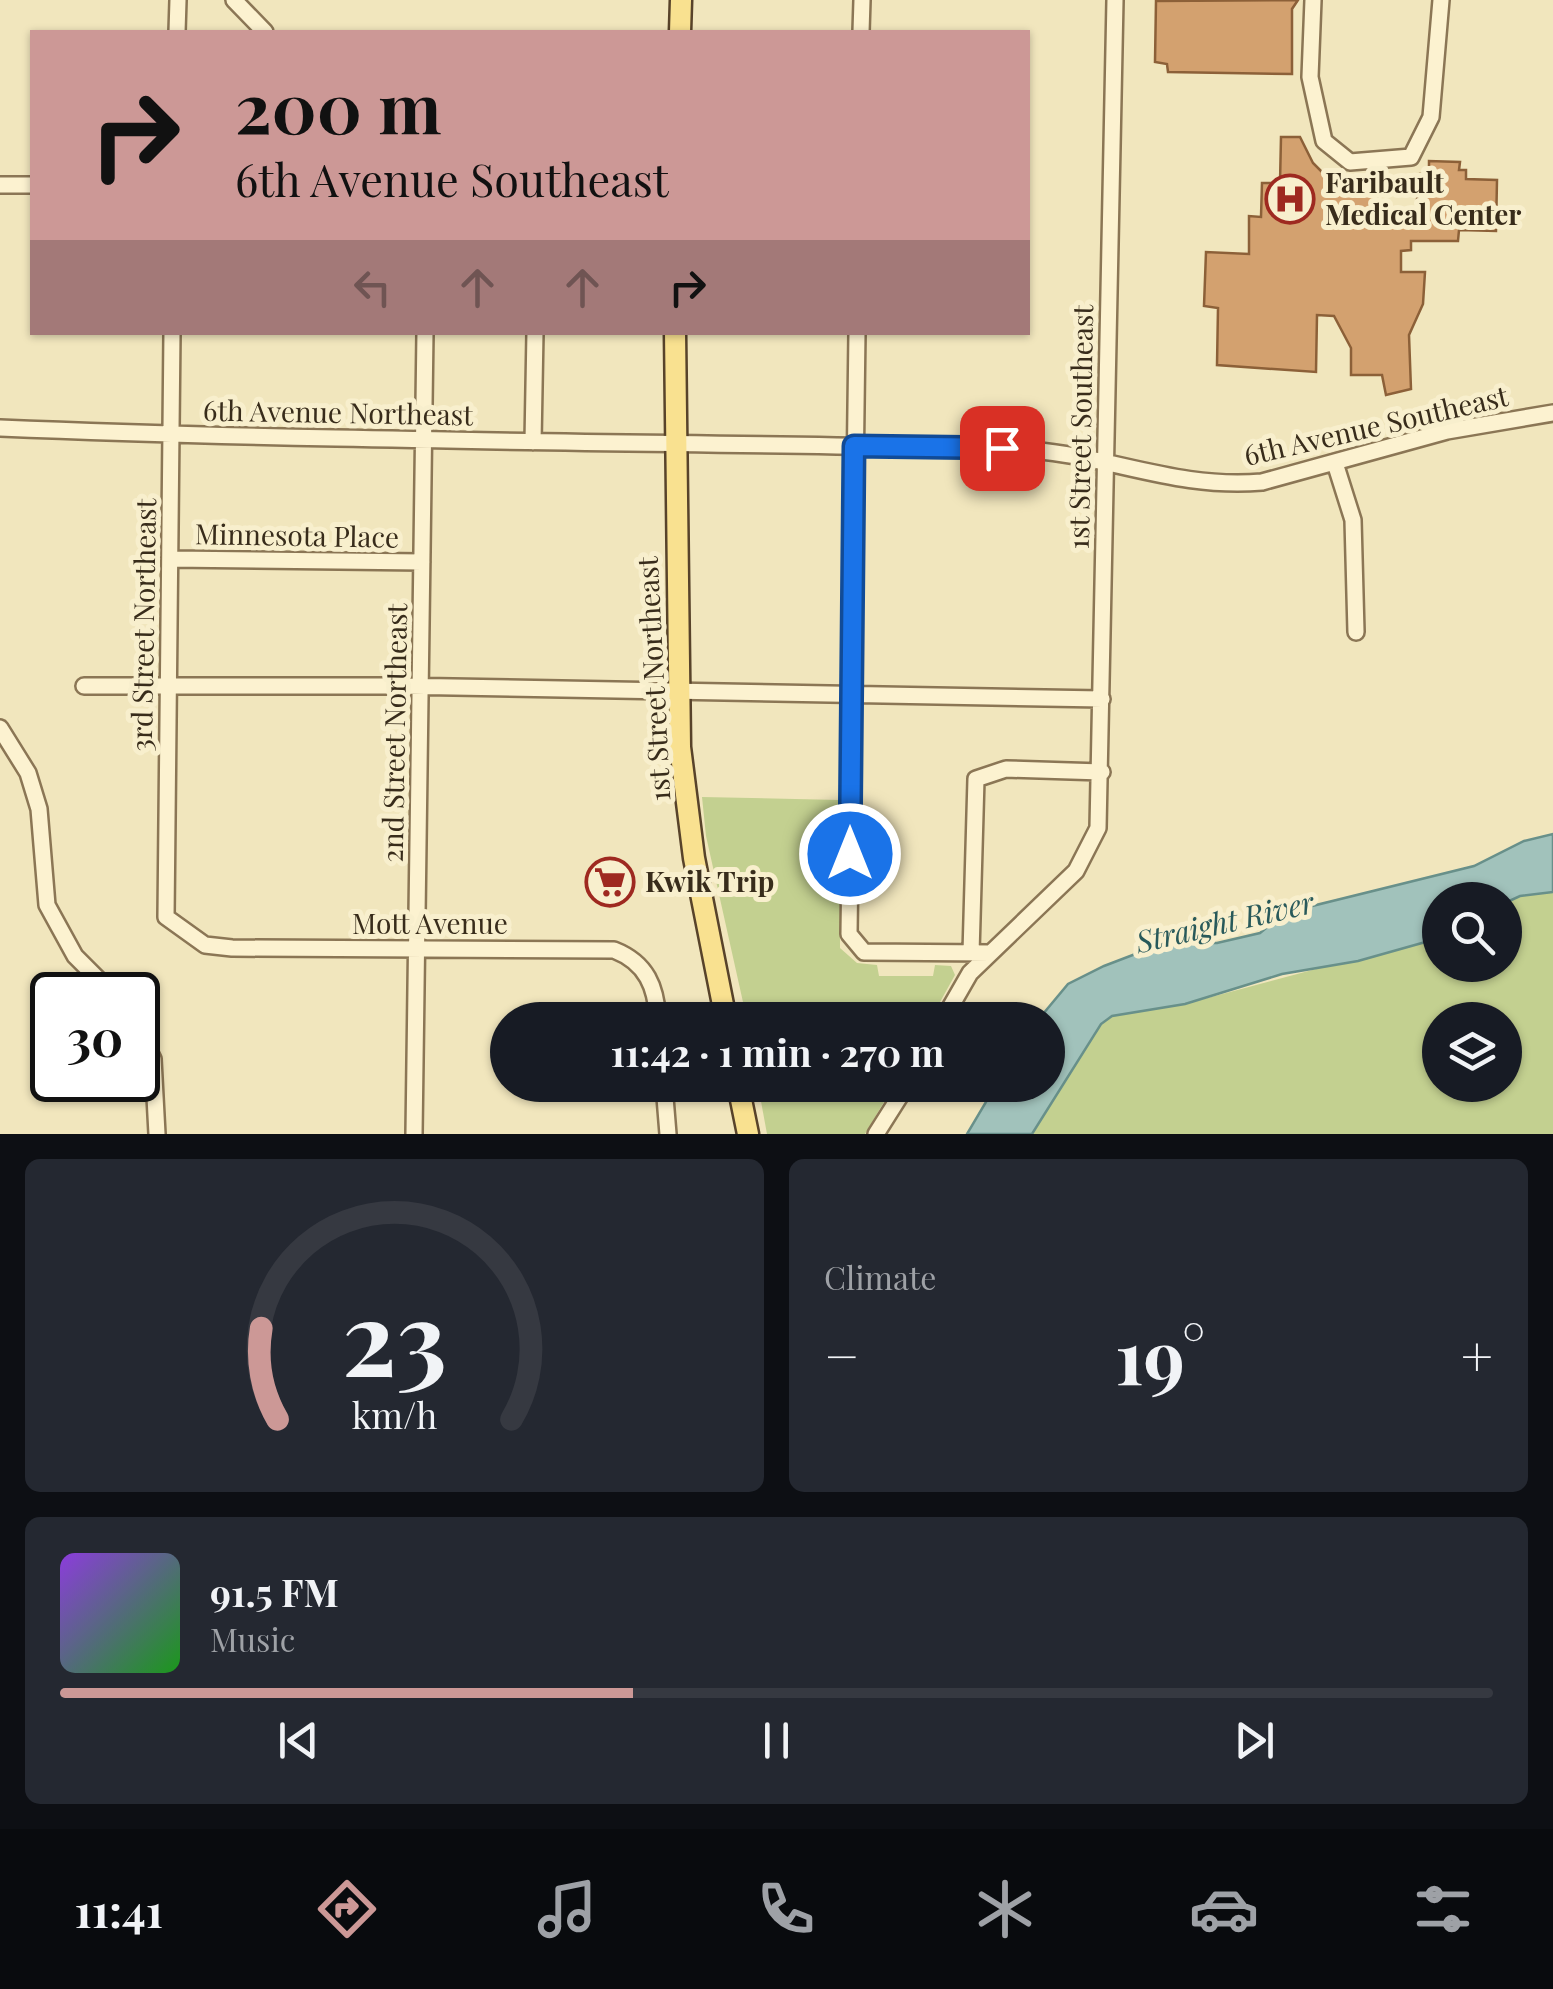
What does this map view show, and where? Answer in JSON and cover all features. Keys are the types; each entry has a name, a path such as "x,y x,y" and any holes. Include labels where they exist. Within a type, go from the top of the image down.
{"main road":[{"path":"680,30 681,0"},
{"name":"1st Street Northeast","path":"675,335 678,691 690,834 723,1002"},
{"path":"742,1102 748,1134"}],"street":[{"path":"177,30 178,0"},
{"path":"234,0 262,30"},
{"path":"862,0 862,30"},
{"name":"1st Street Southeast","path":"990,953 1076,870 1098,828 1115,0"},
{"path":"1313,0 1310,77 1324,141 1350,162 1411,156 1431,117 1441,0"},
{"path":"0,185 30,185"},
{"name":"3rd Street Northeast","path":"166,917 172,335"},
{"name":"2nd Street Northeast","path":"414,1134 424,335"},
{"path":"534,442 535,335"},
{"path":"856,335 849,934 864,952 990,953"},
{"name":"6th Avenue Southeast","path":"674,444 1039,449 1178,481 1223,485 1262,482 1447,431 1553,412"},
{"name":"6th Avenue Northeast","path":"0,428 674,444"},
{"path":"1335,463 1353,520 1356,632"},
{"name":"Minnesota Place","path":"172,559 422,562"},
{"path":"84,686 421,686 1102,699"},
{"path":"0,728 28,773 39,808 47,905 75,956 91,972"},
{"path":"972,953 976,779 1006,768 1102,772"},
{"name":"Mott Avenue","path":"166,917 205,945 614,950 640,964 651,980 655,1002"},
{"path":"953,1002 970,973 990,953"},
{"path":"155,1102 157,1134"},
{"path":"665,1102 668,1134"},
{"path":"876,1134 896,1102"}],"green space":[{"path":"702,797 840,800 840,948 857,963 877,965 879,976 933,976 935,965 951,966 955,975 940,1002 743,1002 706,836"},
{"path":"1553,892 1553,1134 1032,1134 1052,1102 1065,1102 1065,1081 1101,1024 1112,1016 1185,1004 1422,941 1422,982 1522,982 1522,896"},
{"path":"761,1102 884,1102 865,1134 767,1134"}],"water":[{"path":"1553,834 1553,892 1522,896 1522,882 1422,882 1422,943 1358,961 1282,974 1185,1004 1112,1016 1101,1024 1065,1081 1065,1002 1053,1002 1068,984 1164,943 1217,943 1260,933 1284,913 1474,866 1524,841"},
{"path":"986,1102 1052,1102 1032,1134 967,1134"}],"building":[{"path":"1298,0 1292,9 1292,74 1168,72 1167,64 1155,62 1156,1"},
{"path":"1281,137 1300,137 1313,163 1328,178 1327,186 1373,187 1379,194 1375,224 1414,225 1420,174 1429,174 1429,161 1460,162 1459,170 1466,170 1466,179 1497,180 1496,231 1459,230 1458,241 1411,241 1411,250 1401,251 1401,272 1425,272 1423,304 1409,335 1411,389 1386,395 1382,375 1351,375 1351,348 1334,316 1317,315 1316,372 1217,365 1218,308 1204,306 1206,252 1249,254 1249,216 1261,217 1262,183 1280,183"}],"place":[{"name":"Faribault Medical Center","path":"1290,199"},
{"name":"Kwik Trip","path":"610,882"}],"route":[{"path":"850,854 854,446 1002,448"}],"water label":[{"name":"Straight River","path":"1225,923"}]}
